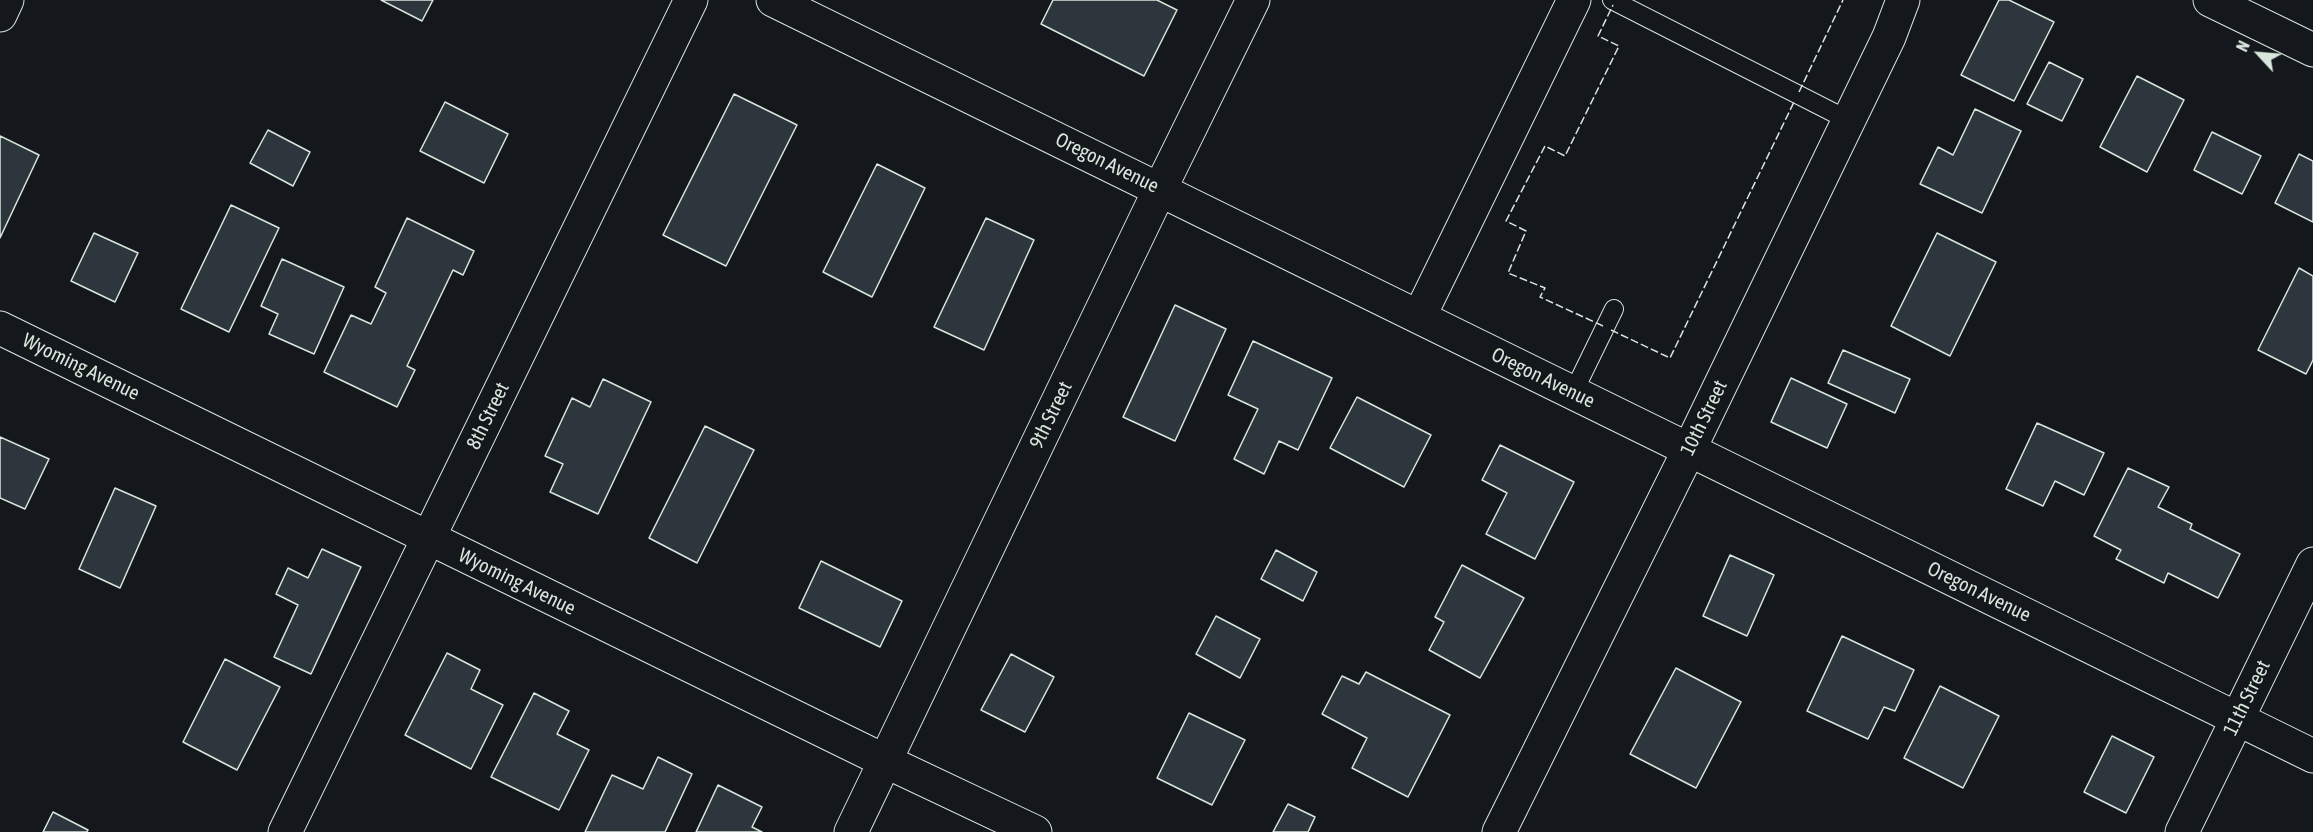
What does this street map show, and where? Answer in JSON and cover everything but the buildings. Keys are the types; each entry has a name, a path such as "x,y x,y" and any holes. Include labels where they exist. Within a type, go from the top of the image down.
{"street":[{"path":"0,15 8,0"},
{"name":"8th Street","path":"285,832 691,0"},
{"name":"Oregon Avenue","path":"773,0 2313,756"},
{"name":"9th Street","path":"851,832 1253,0"},
{"path":"1419,317 1574,0"},
{"name":"10th Street","path":"1499,832 1689,450 1889,37 1903,0"},
{"path":"2210,0 2313,50"},
{"name":"Wyoming Avenue","path":"0,328 885,761 1035,832"},
{"name":"11th Street","path":"2182,832 2313,564"}],"lane":[{"path":"1612,0 1848,120"},
{"path":"1573,393 1614,309"}],"fence":[{"path":"1799,92 1843,0"},
{"path":"1603,326 1540,297 1545,288 1508,273 1526,231 1506,221 1545,146 1565,156 1619,46 1598,36 1613,5"},
{"path":"1611,330 1670,358 1795,100"}]}
